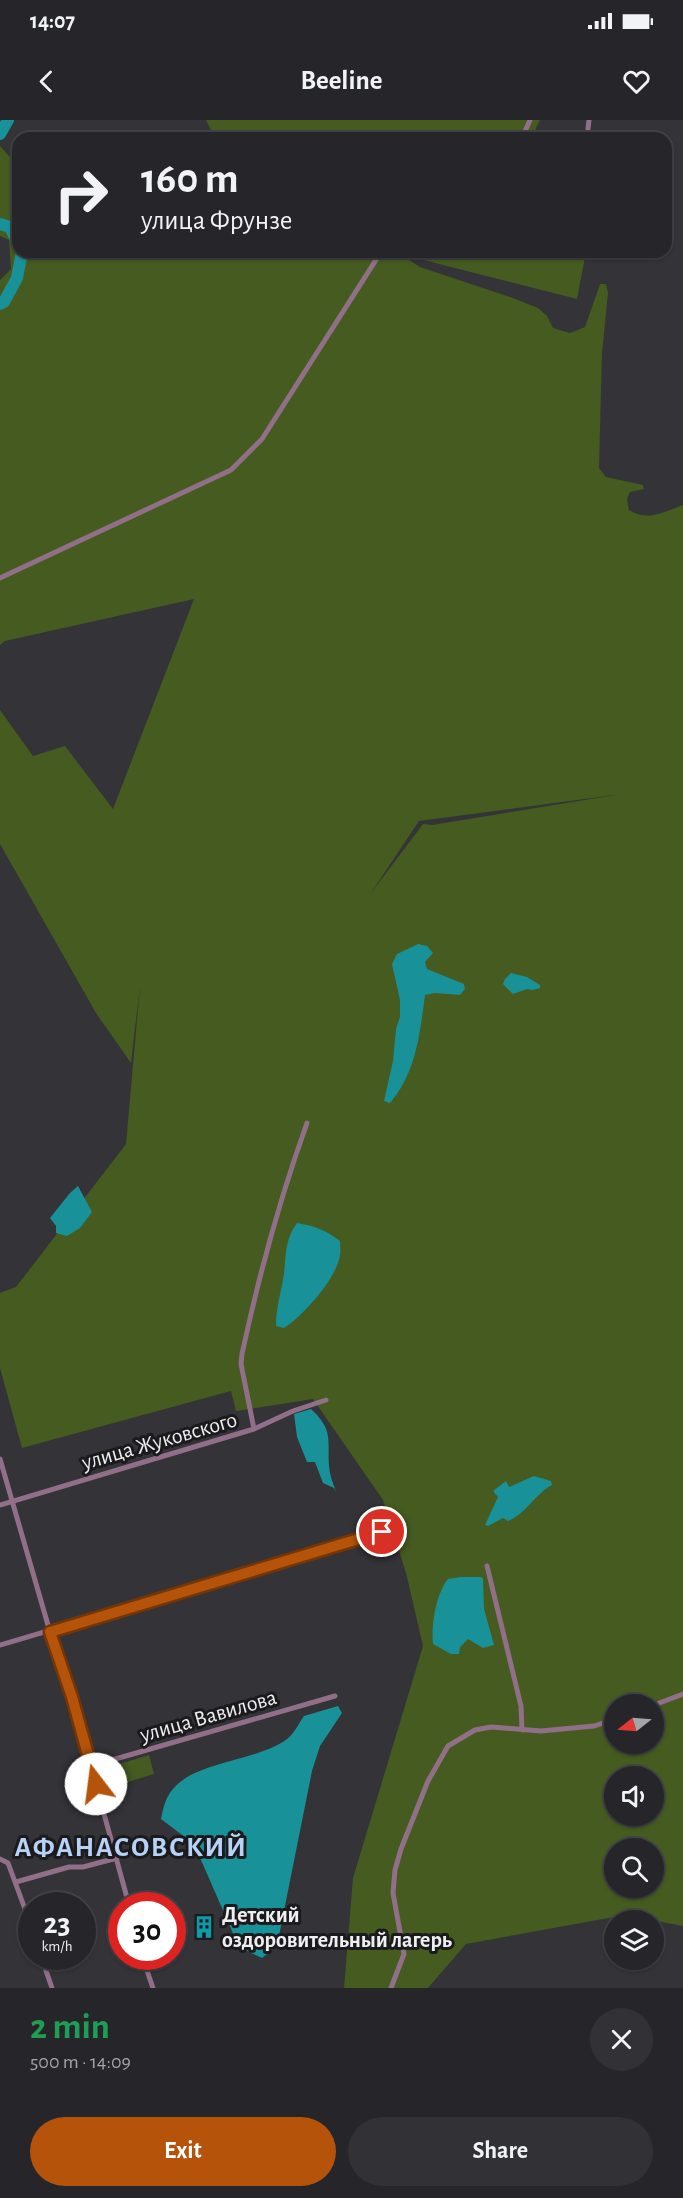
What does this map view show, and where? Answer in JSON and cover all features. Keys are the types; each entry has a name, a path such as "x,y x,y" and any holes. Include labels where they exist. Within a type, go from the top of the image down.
{"street":[{"path":"0,578 231,470 262,439 377,258"},
{"path":"254,1429 241,1364 242,1353 257,1283 289,1174 308,1123"},
{"name":"улица Жуковского","path":"0,1505 254,1429 293,1411 326,1400"},
{"path":"0,1460 50,1632 72,1697 126,1892"},
{"path":"0,1645 382,1532"},
{"path":"487,1566 521,1706 522,1730"},
{"path":"664,1701 683,1694"},
{"name":"улица Вавилова","path":"91,1766 334,1696"},
{"path":"391,1988 404,1954 393,1893 395,1870 438,1760 448,1746 475,1730 491,1727 541,1731 604,1722"},
{"path":"16,1882 69,1867 83,1867 117,1858"},
{"path":"0,1859 8,1863 19,1892"},
{"path":"45,1970 51,1988"},
{"path":"147,1970 153,1988"}],"green space":[{"path":"206,120 540,120 534,132 212,132"},
{"path":"0,146 12,159 12,258 406,258 420,267 538,308 547,316 553,328 570,333 585,327 600,284 606,284 608,293 602,353 599,468 606,477 643,485 644,489 630,492 627,499 629,510 636,514 656,515 683,505 683,1926 664,1922 664,1910 604,1910 604,1919 466,1944 428,1988 344,1988 353,1878 423,1646 406,1573 383,1500 313,1399 236,1411 231,1391 22,1448 0,1368 0,1293 16,1287 126,1144 140,986 131,1063 96,1013 0,844 0,710 33,756 65,746 113,809 194,599 5,641 0,645 0,280 11,269 9,240 0,236","holes":["615,795 432,825 423,824 371,893 419,821"]},
{"path":"416,258 585,258 577,299"},
{"path":"149,1755 154,1774 115,1786 109,1767"}],"water":[{"path":"418,944 427,946 433,953 425,962 427,969 464,984 465,989 460,995 435,993 425,995 419,1038 411,1066 406,1079 390,1103 384,1101 400,1017 400,1000 392,964 397,954"},
{"path":"511,973 527,977 540,985 540,988 527,989 513,994 503,984"},
{"path":"78,1186 92,1212 80,1228 67,1236 56,1233 56,1226 50,1218"},
{"path":"297,1223 320,1229 335,1237 340,1241 340,1253 333,1274 318,1296 284,1328 276,1326 277,1313 288,1241"},
{"path":"311,1409 319,1417 327,1432 330,1473 336,1492 334,1488 323,1483 315,1462 307,1462 297,1437 294,1414"},
{"path":"534,1476 551,1481 552,1485 540,1493 514,1518 508,1521 503,1518 488,1526 485,1525 498,1497 493,1491 506,1481 509,1487"},
{"path":"481,1577 483,1579 484,1609 494,1645 483,1648 468,1639 460,1647 459,1654 451,1654 433,1644 434,1619 437,1601 444,1585 448,1579"},
{"path":"338,1706 342,1713 320,1746 312,1771 277,1946 262,1958 239,1947 194,1844 161,1819 166,1800 170,1792 183,1780 211,1767 274,1747 290,1737 304,1716"}],"waterway":[{"path":"0,134 8,120"},
{"path":"0,224 10,227 12,231"},
{"path":"0,304 4,302 17,278 21,258"}],"place":[{"name":"Детский оздоровительный лагерь","path":"204,1927"}],"district":[{"name":"АФАНАСОВСКИЙ","path":"131,1846"}],"route":[{"path":"96,1784 72,1697 50,1632 382,1532"}]}
